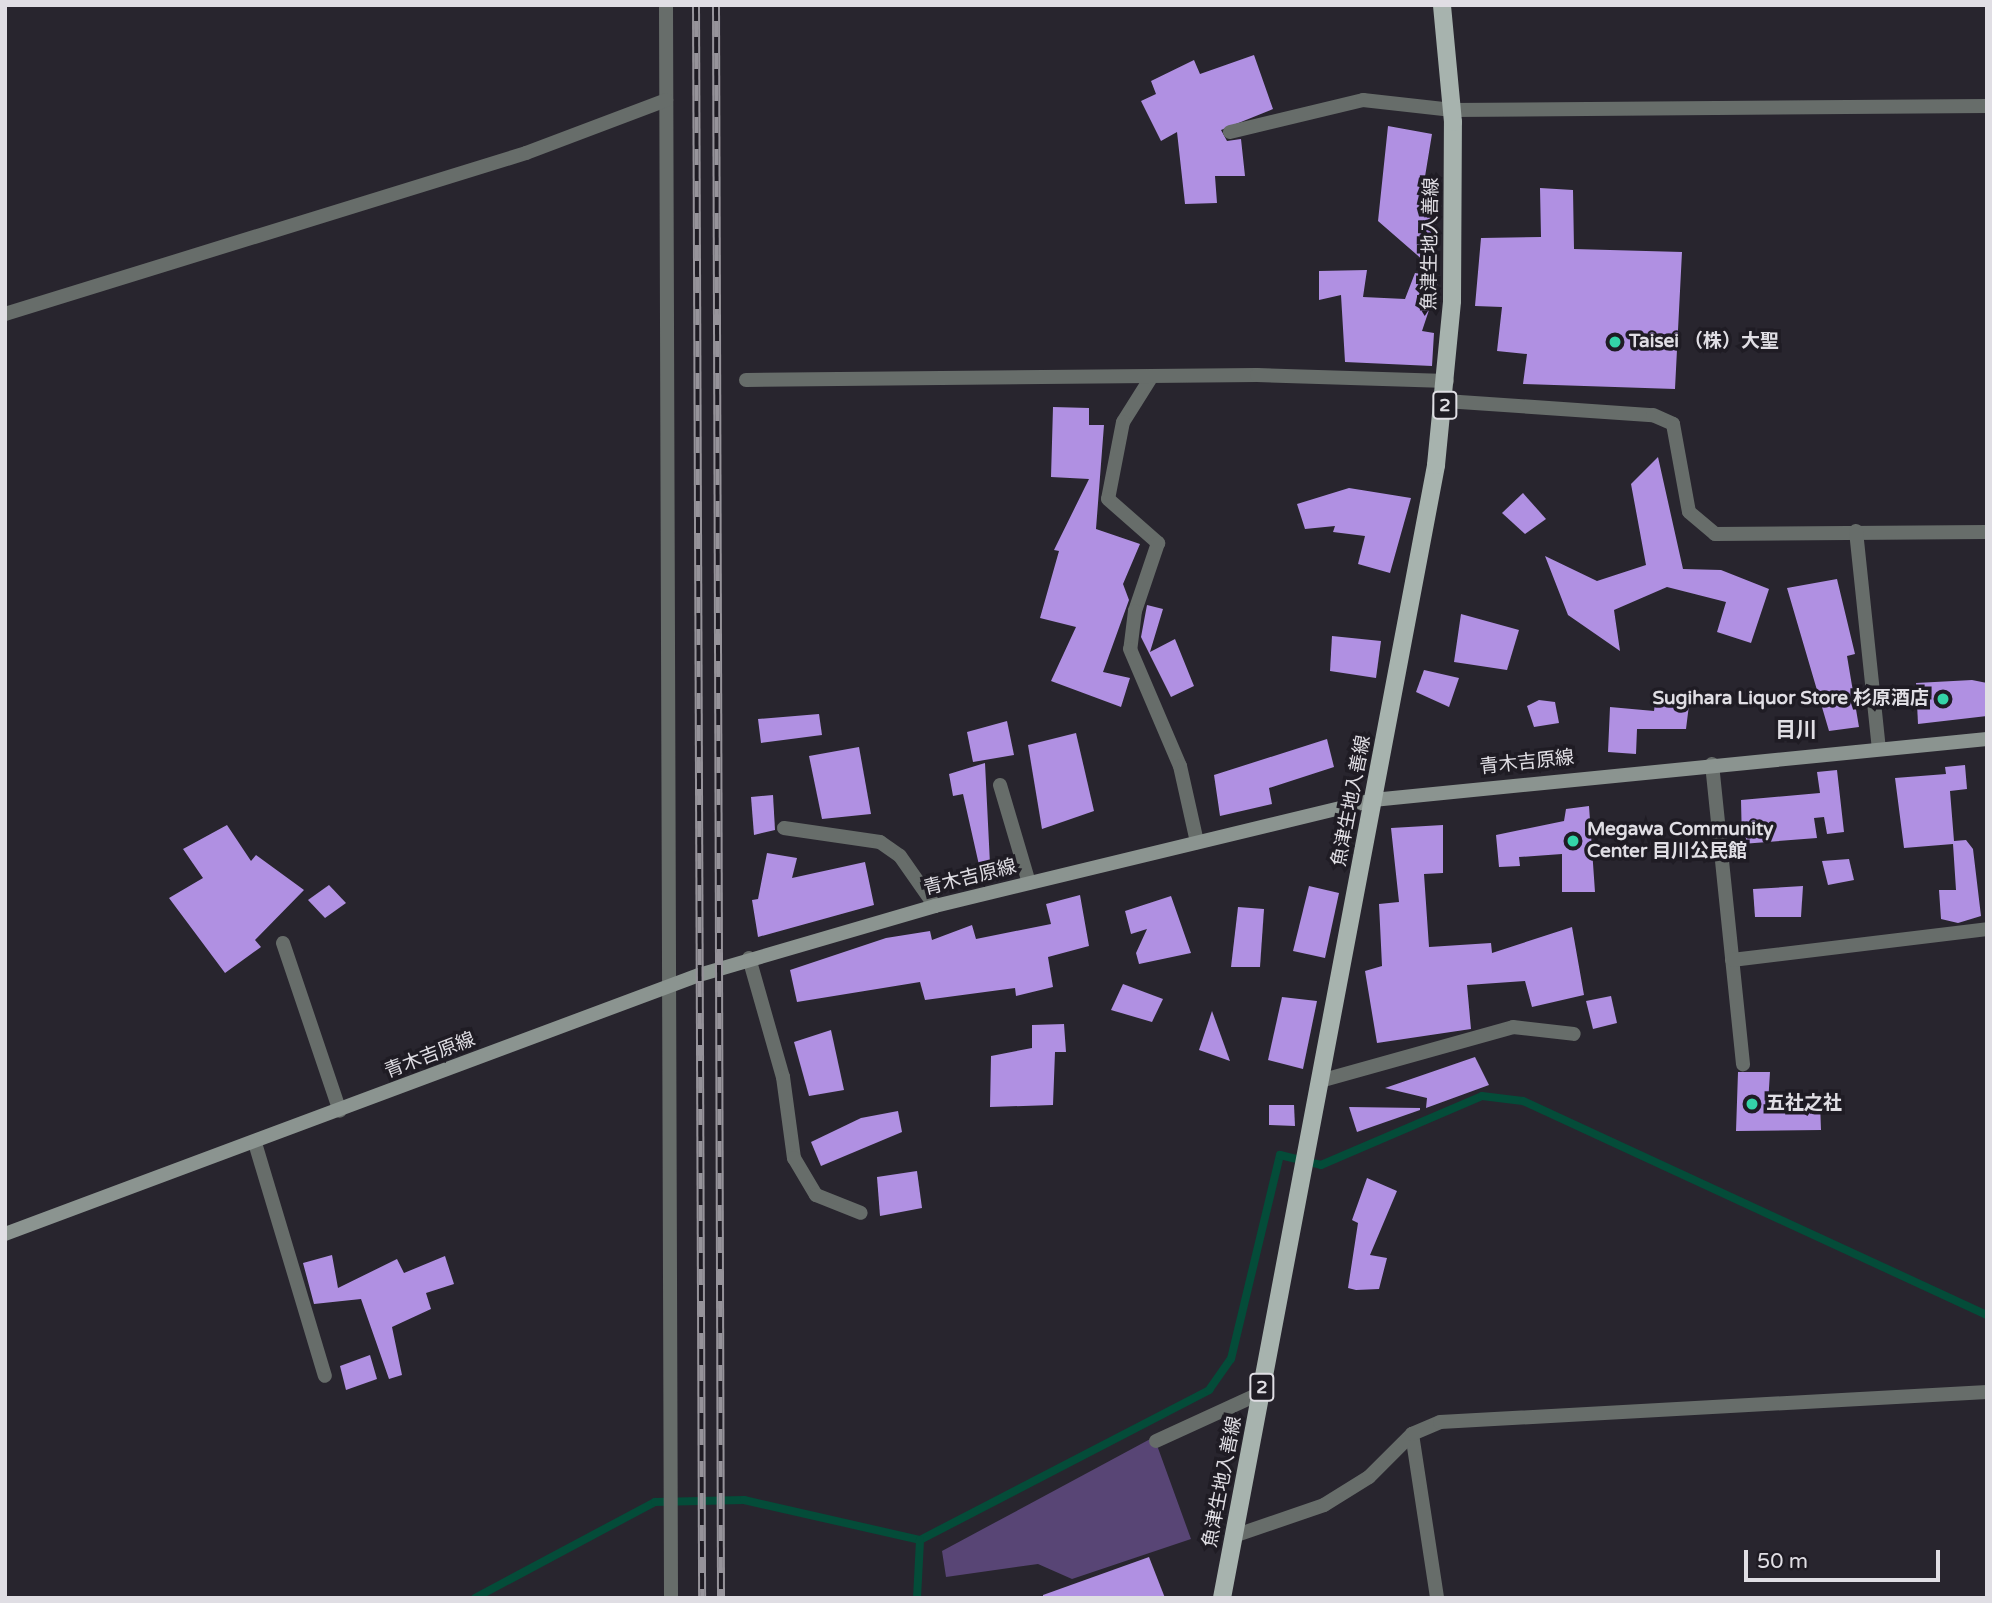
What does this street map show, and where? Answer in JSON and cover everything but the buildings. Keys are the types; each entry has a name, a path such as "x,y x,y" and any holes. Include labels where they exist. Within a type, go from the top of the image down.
{"main road":[{"name":"魚津生地入善線","path":"1222,1598 1373,800 1445,401 1452,110 1442,5"},
{"name":"青木吉原線","path":"5,1234 749,958 935,906 1373,800 1712,764 1987,739"}],"street":[{"path":"666,5 671,1598"},
{"path":"5,314 526,153 666,100"},
{"path":"1230,132 1363,100 1452,110 1987,106"},
{"path":"746,380 1152,376 1447,381"},
{"path":"1152,376 1123,422 1108,499 1158,543 1135,611 1130,649 1180,766 1197,842"},
{"path":"1445,401 1653,415 1673,424 1689,512 1715,534 1987,532"},
{"path":"1856,531 1879,749"},
{"path":"1712,764 1743,1063"},
{"path":"1000,785 1030,883"},
{"path":"784,828 880,842 900,856 935,906"},
{"path":"1732,960 1987,929"},
{"path":"283,943 341,1111"},
{"path":"749,958 783,1077 794,1158 816,1195 861,1213"},
{"path":"1320,1081 1513,1027 1574,1034"},
{"path":"255,1143 325,1376"},
{"path":"1234,1536 1324,1505 1369,1477 1412,1434 1440,1422 1987,1392"},
{"path":"1156,1441 1261,1393"},
{"path":"1412,1434 1437,1598"}],"shaded area":[{"path":"1154,1437 1191,1539 1072,1579 1038,1564 946,1577 942,1551"}],"waterway":[{"path":"475,1598 655,1502 744,1500 920,1540 1209,1390 1231,1359 1280,1155 1321,1165 1482,1096 1523,1101 1987,1315"},
{"path":"917,1598 920,1540"}],"railway":[{"path":"696,5 702,1598"},
{"path":"716,5 721,1598"}],"place":[{"name":"Taisei （株）大聖","path":"1615,342"},
{"name":"Sugihara Liquor Store 杉原酒店","path":"1943,699"},
{"name":"Megawa Community Center 目川公民館","path":"1573,841"},
{"name":"五社之社","path":"1752,1104"}],"district":[{"name":"目川","path":"1796,731"}]}
